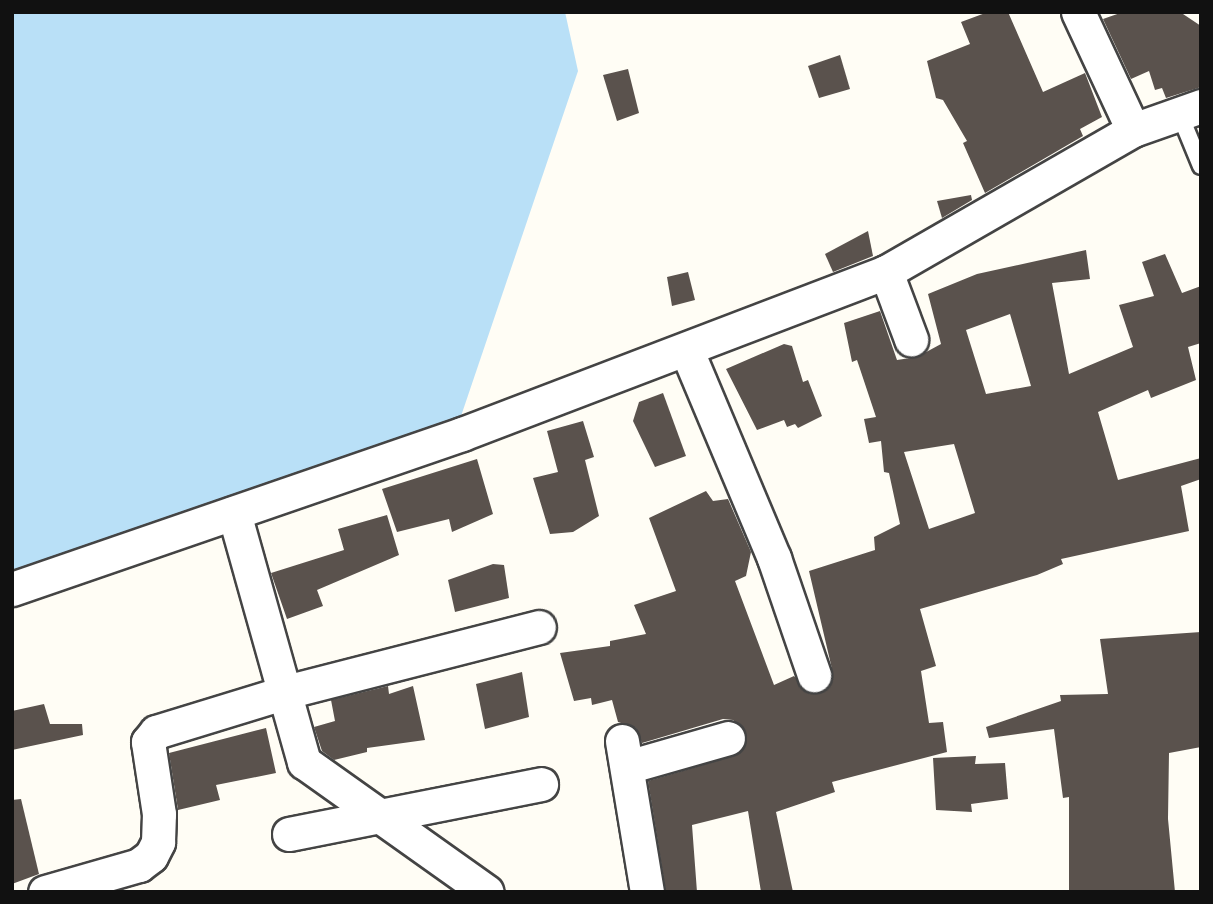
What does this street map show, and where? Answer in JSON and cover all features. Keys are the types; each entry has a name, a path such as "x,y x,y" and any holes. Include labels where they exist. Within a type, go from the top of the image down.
{"street":[{"path":"1078,12 1133,130"},
{"path":"12,589 234,513 687,351 886,272 1133,130 1190,111"},
{"path":"886,272 911,339"},
{"path":"687,351 774,558 814,676"},
{"path":"234,513 304,762 487,892"},
{"path":"46,892 139,865 151,856 158,842 159,814 148,742 156,732 286,692 540,627"},
{"path":"647,892 625,754 728,738"},
{"path":"289,834 541,783"}],"lane":[{"path":"1190,111 1201,166"}],"water":[{"path":"12,12 565,12 578,71 459,422 12,570"}],"building":[{"path":"988,12 1008,12 1043,92 1085,73 1102,117 1080,129 1083,136 985,193 963,143 967,141 943,100 936,98 927,61 970,44 961,22"},
{"path":"1123,12 1180,12 1201,26 1201,87 1166,98 1162,88 1155,90 1149,71 1131,79 1103,19"},
{"path":"840,55 850,89 819,98 808,66"},
{"path":"628,69 639,113 617,121 603,75"},
{"path":"971,195 972,200 942,218 937,201"},
{"path":"868,231 873,256 833,272 825,254"},
{"path":"1086,250 1090,279 1052,283 1069,374 1133,347 1119,305 1154,296 1142,262 1165,254 1182,293 1201,286 1201,343 1188,347 1196,380 1151,398 1148,390 1098,412 1118,480 1201,458 1201,479 1181,486 1189,531 1061,559 1063,564 1037,575 920,609 936,666 921,671 929,723 943,722 947,752 832,782 835,792 776,812 793,892 761,892 748,811 692,825 697,892 666,892 648,781 734,756 746,743 746,732 733,720 723,719 642,743 636,728 618,722 612,700 592,705 591,698 574,701 560,653 610,646 610,641 646,634 634,605 676,591 649,518 706,491 713,501 728,499 751,552 746,576 735,581 774,685 794,676 810,694 828,688 832,669 809,571 875,550 874,537 900,524 889,473 884,472 881,441 869,443 864,419 876,417 857,360 852,362 844,323 880,311 897,360 917,357 941,344 928,294 977,274","holes":["1010,314 1031,386 986,394 966,330","954,444 975,513 929,529 904,452"]},
{"path":"688,272 695,300 672,306 667,277"},
{"path":"784,344 792,346 803,382 808,380 822,416 798,428 795,424 787,427 784,420 757,430 726,369"},
{"path":"663,393 686,456 655,467 633,421 639,402"},
{"path":"583,421 594,457 585,460 599,516 573,532 550,534 533,478 558,472 547,431"},
{"path":"477,459 493,514 452,532 449,519 397,532 382,489"},
{"path":"387,515 399,555 317,590 323,606 287,619 271,573 344,550 338,529"},
{"path":"493,564 504,565 509,598 455,612 448,580"},
{"path":"1201,632 1201,747 1169,753 1168,819 1175,892 1069,892 1069,797 1063,798 1054,729 989,738 986,727 1061,701 1060,695 1108,694 1100,639"},
{"path":"522,672 529,717 485,729 476,684"},
{"path":"388,686 389,694 413,686 425,740 367,748 367,752 334,760 322,751 314,727 335,721 331,700"},
{"path":"44,704 50,724 82,724 83,735 12,750 12,711"},
{"path":"266,728 276,773 216,785 220,800 178,810 169,753"},
{"path":"976,756 975,764 1005,763 1008,799 971,804 972,812 936,810 933,758"},
{"path":"21,799 39,874 12,884 12,800"}]}
